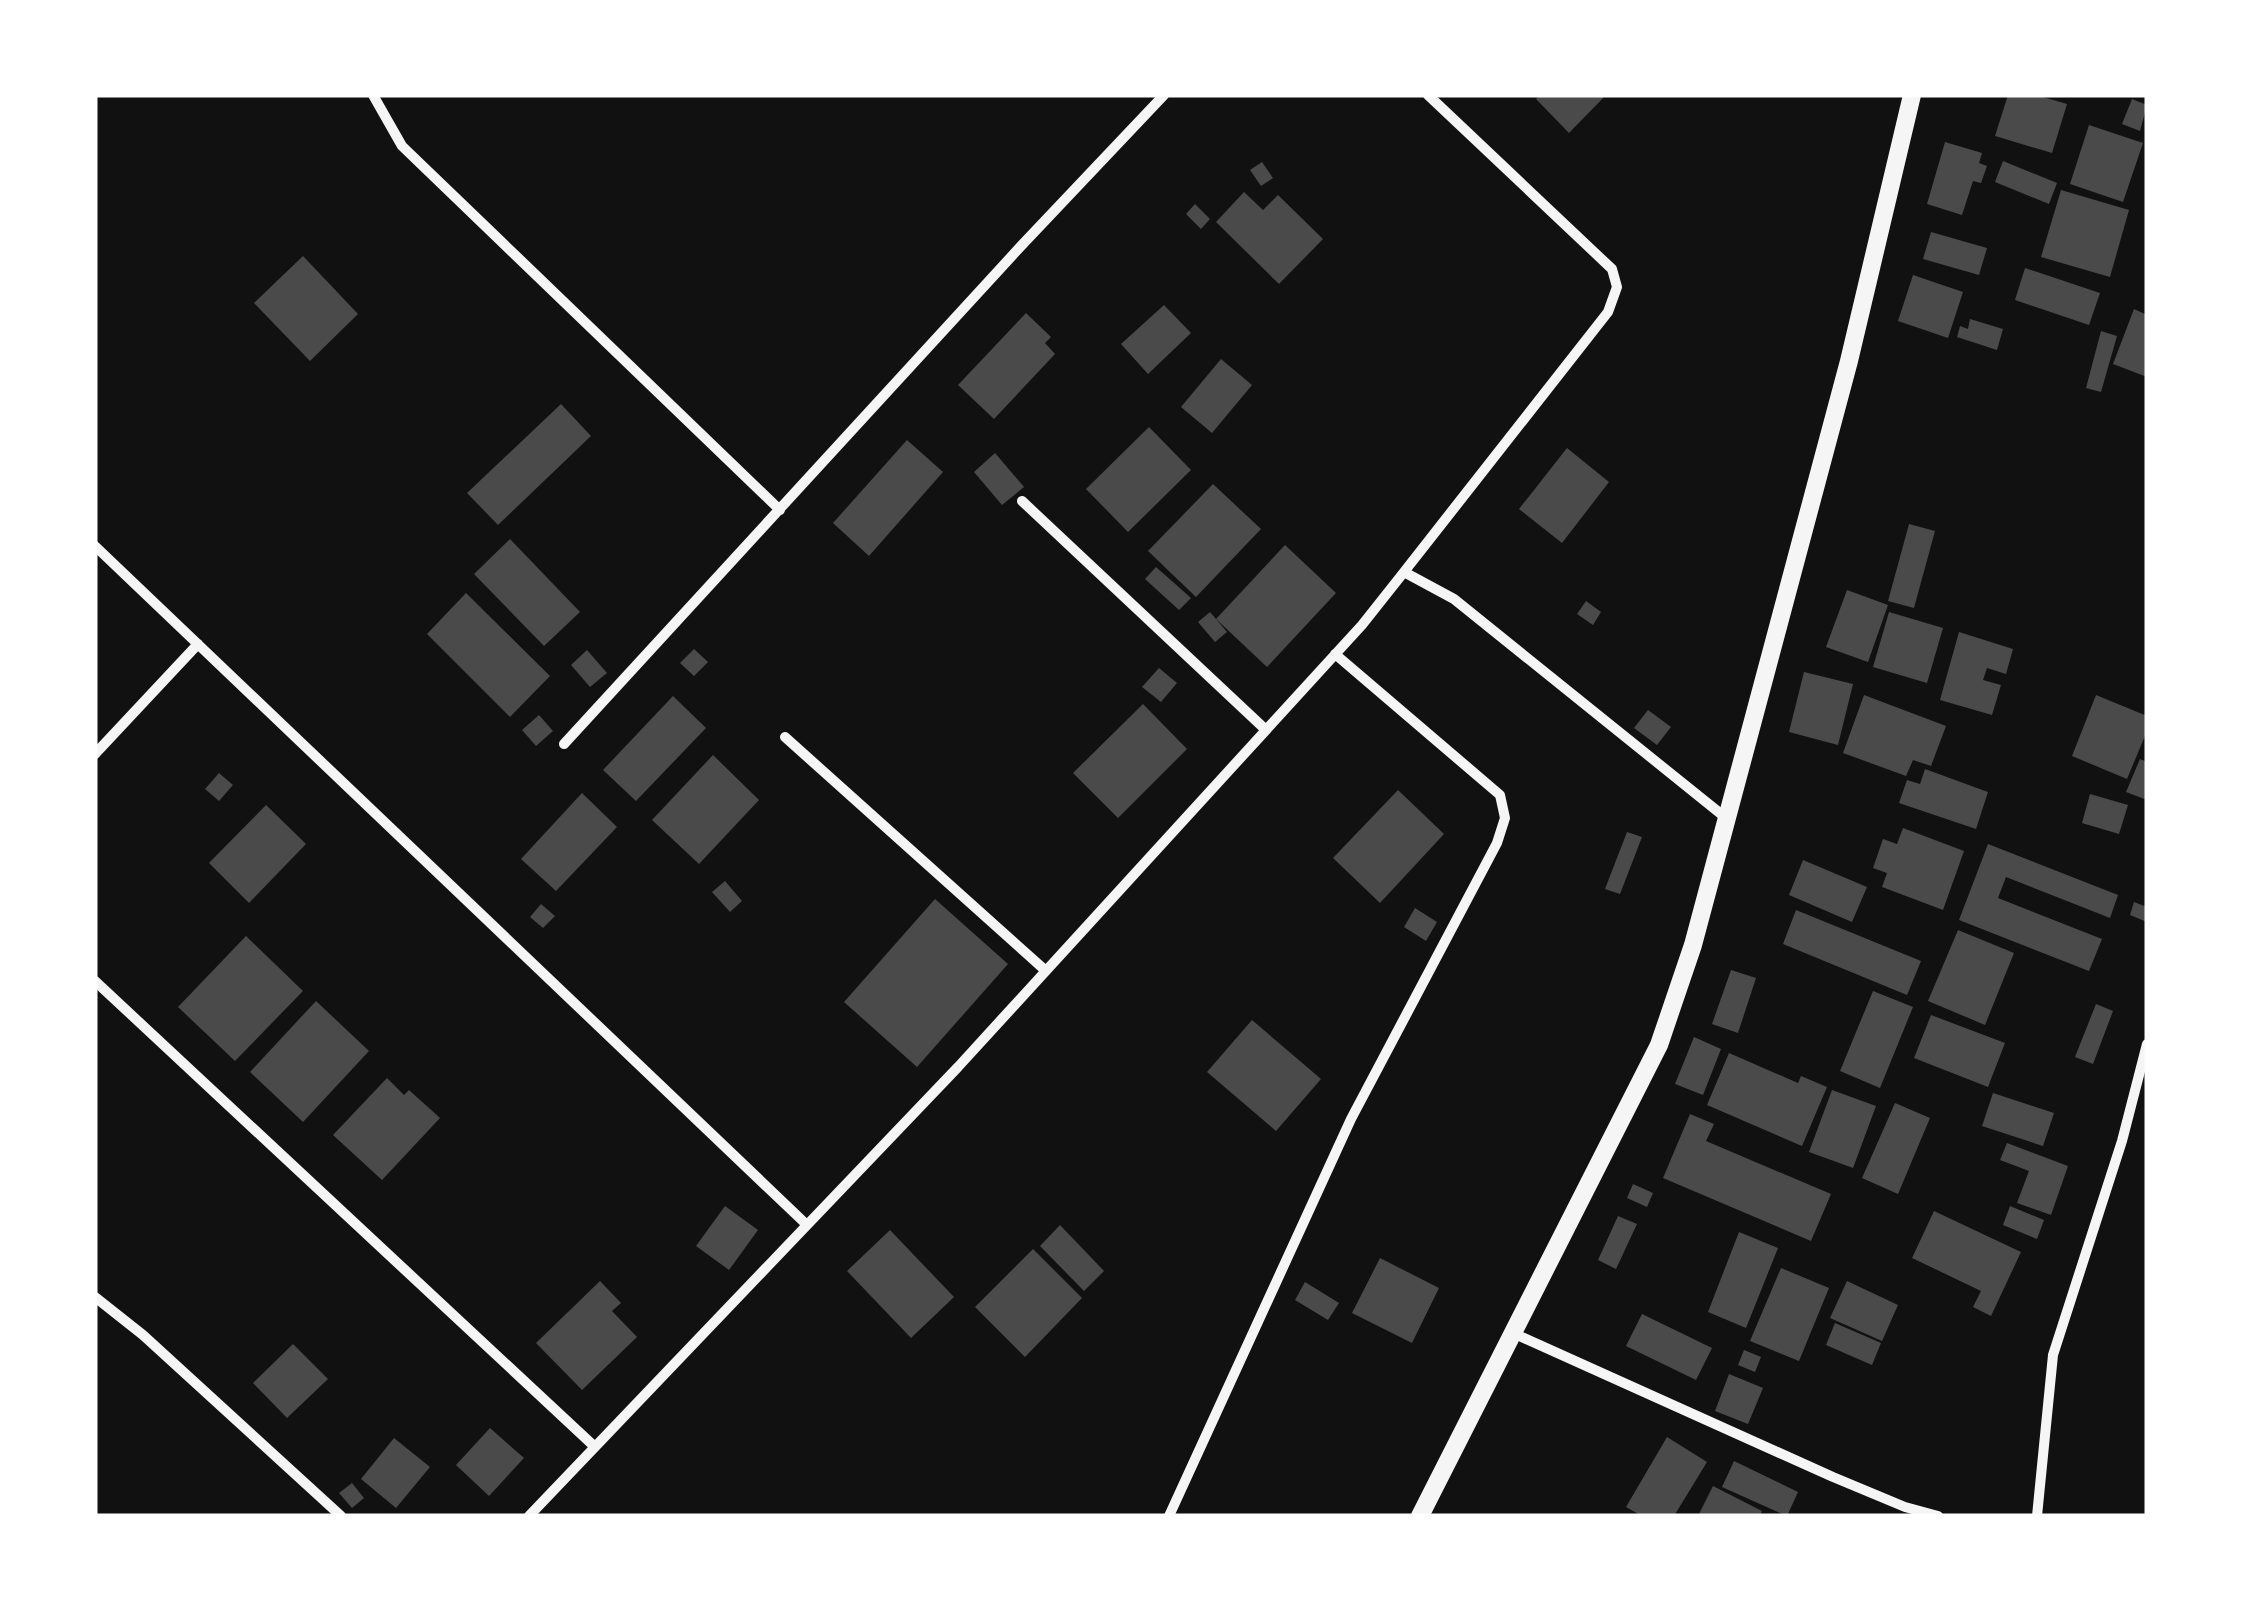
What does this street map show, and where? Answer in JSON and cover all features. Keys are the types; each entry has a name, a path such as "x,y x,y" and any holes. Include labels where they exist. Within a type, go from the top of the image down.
{"street":[{"path":"373,95 402,146 780,510"},
{"path":"564,744 1164,95"},
{"path":"529,1516 1046,971 1335,654 1608,312 1617,287 1612,269 1428,95"},
{"path":"1420,1516 1660,1045 1693,945 1849,361 1912,95"},
{"path":"1022,501 1266,730"},
{"path":"95,546 808,1224"},
{"path":"1404,572 1454,599 1727,819"},
{"path":"95,754 198,644"},
{"path":"1170,1516 1351,1119 1497,843 1505,818 1500,795 1335,654"},
{"path":"785,737 1046,971"},
{"path":"95,981 595,1447"},
{"path":"2038,1516 2053,1355 2122,1141 2147,1044"},
{"path":"95,1297 143,1335 341,1516"},
{"path":"1515,1334 1903,1512 1938,1516"}],"building":[{"path":"1540,95 1606,95 1569,133 1536,99"},
{"path":"2008,95 2036,95 2067,104 2052,153 1995,136"},
{"path":"2132,99 2147,105 2140,131 2122,124"},
{"path":"2089,125 2143,143 2123,202 2070,184"},
{"path":"1945,142 1982,153 1979,163 1987,166 1981,183 1973,181 1962,215 1927,204"},
{"path":"2003,161 2057,183 2049,204 1995,182"},
{"path":"1262,162 1273,178 1261,186 1250,170"},
{"path":"2061,190 2129,210 2110,277 2041,257"},
{"path":"1244,192 1263,210 1278,195 1323,239 1279,284 1216,222"},
{"path":"1195,204 1210,219 1201,229 1186,214"},
{"path":"1931,232 1987,248 1979,275 1923,259"},
{"path":"303,256 358,314 310,361 254,303"},
{"path":"2025,268 2100,293 2089,325 2015,300"},
{"path":"1913,275 1963,292 1948,338 1898,321"},
{"path":"1164,305 1191,333 1148,374 1121,344"},
{"path":"2134,309 2147,315 2147,377 2113,364"},
{"path":"1026,313 1051,337 1045,343 1055,354 994,419 958,385"},
{"path":"1970,319 2003,329 1997,350 1957,337 1960,326 1968,329"},
{"path":"2101,331 2117,336 2101,392 2086,388"},
{"path":"1221,359 1252,385 1212,433 1181,407"},
{"path":"561,404 591,436 498,525 467,493"},
{"path":"1149,427 1191,470 1128,532 1086,489"},
{"path":"907,440 943,472 869,556 833,523"},
{"path":"1567,448 1609,482 1562,543 1519,509"},
{"path":"995,453 1024,487 1002,505 974,472"},
{"path":"1213,484 1261,529 1196,597 1148,551"},
{"path":"1909,524 1935,531 1914,608 1888,601"},
{"path":"510,539 580,612 544,646 474,574"},
{"path":"1285,545 1336,593 1267,667 1216,619"},
{"path":"1156,567 1191,598 1179,610 1145,579"},
{"path":"1847,590 1888,605 1868,662 1826,647"},
{"path":"466,593 550,676 510,717 427,634"},
{"path":"1586,601 1601,612 1593,625 1577,614"},
{"path":"1210,612 1227,632 1215,642 1198,622"},
{"path":"1889,612 1943,628 1927,683 1873,667"},
{"path":"1959,632 2013,649 2006,674 1987,668 1983,680 2001,685 1992,715 1940,700"},
{"path":"694,649 708,662 694,676 680,663"},
{"path":"587,650 607,673 590,687 571,665"},
{"path":"1159,668 1177,683 1161,702 1142,687"},
{"path":"1804,672 1853,684 1838,745 1789,732"},
{"path":"1864,695 1946,726 1931,766 1913,760 1906,776 1843,753"},
{"path":"2096,695 2147,716 2147,731 2127,779 2072,756"},
{"path":"673,696 706,728 636,801 603,770"},
{"path":"1143,704 1187,749 1118,818 1073,773"},
{"path":"1648,710 1671,727 1657,745 1634,728"},
{"path":"539,715 553,731 536,746 522,730"},
{"path":"713,755 759,800 699,864 652,820"},
{"path":"2140,759 2147,762 2147,800 2126,792"},
{"path":"1925,769 1988,792 1976,829 1899,803 1907,780 1920,784"},
{"path":"219,773 233,785 219,801 205,789"},
{"path":"1398,790 1444,834 1380,903 1333,858"},
{"path":"582,793 617,827 556,891 521,859"},
{"path":"2090,794 2128,805 2119,834 2082,823"},
{"path":"266,805 306,844 249,903 209,863"},
{"path":"1903,828 1964,851 1943,910 1882,887 1887,873 1873,868 1883,839 1897,844"},
{"path":"1627,832 1642,837 1620,894 1605,889"},
{"path":"1988,844 2118,895 2110,918 2006,877 1998,898 2102,939 2089,971 1959,920"},
{"path":"1803,860 1867,887 1852,922 1789,895"},
{"path":"725,881 742,901 730,912 712,892"},
{"path":"935,899 1008,964 917,1067 844,1002"},
{"path":"2134,902 2147,907 2147,922 2130,915"},
{"path":"541,904 555,916 543,928 530,917"},
{"path":"1415,908 1437,922 1426,941 1404,927"},
{"path":"1796,910 1921,961 1907,995 1783,944"},
{"path":"1958,930 2014,953 1985,1025 1928,1001"},
{"path":"246,936 303,991 235,1061 178,1007"},
{"path":"1731,970 1756,978 1738,1033 1712,1024"},
{"path":"1873,991 1913,1007 1880,1088 1840,1071"},
{"path":"316,1001 369,1051 303,1122 250,1072"},
{"path":"2096,1004 2113,1011 2093,1064 2075,1057"},
{"path":"1931,1015 2005,1043 1988,1087 1914,1058"},
{"path":"1252,1020 1321,1079 1276,1131 1207,1072"},
{"path":"1694,1037 1721,1049 1703,1095 1675,1084"},
{"path":"1729,1053 1798,1083 1801,1076 1827,1087 1802,1146 1707,1105"},
{"path":"387,1078 404,1095 409,1090 440,1118 382,1180 333,1135"},
{"path":"1832,1090 1876,1106 1853,1168 1809,1152"},
{"path":"1993,1093 2054,1113 2043,1146 1982,1126"},
{"path":"1895,1103 1930,1118 1898,1194 1862,1178"},
{"path":"1690,1114 1714,1124 1706,1141 1831,1194 1811,1241 1663,1178"},
{"path":"2007,1143 2068,1166 2051,1215 2017,1203 2029,1171 2000,1160"},
{"path":"1633,1184 1653,1193 1647,1207 1627,1198"},
{"path":"725,1206 758,1230 729,1270 696,1246"},
{"path":"2010,1206 2044,1220 2037,1239 2003,1225"},
{"path":"1934,1211 2021,1252 1991,1316 1973,1307 1981,1291 1912,1258"},
{"path":"1618,1216 1637,1224 1616,1269 1598,1260"},
{"path":"1060,1225 1104,1271 1084,1291 1040,1246"},
{"path":"890,1230 954,1297 911,1338 847,1271"},
{"path":"1739,1232 1778,1248 1746,1328 1708,1312"},
{"path":"1033,1249 1082,1298 1025,1357 975,1307"},
{"path":"1380,1258 1439,1288 1412,1343 1352,1313"},
{"path":"1781,1268 1829,1288 1799,1361 1750,1341"},
{"path":"600,1281 621,1303 612,1311 637,1337 582,1390 536,1343"},
{"path":"1847,1281 1898,1305 1882,1341 1830,1318"},
{"path":"1305,1282 1339,1303 1328,1320 1295,1300"},
{"path":"1642,1314 1712,1348 1696,1380 1626,1346"},
{"path":"1835,1323 1881,1343 1872,1365 1826,1345"},
{"path":"293,1344 328,1379 287,1418 253,1383"},
{"path":"1744,1350 1761,1357 1755,1372 1738,1365"},
{"path":"1729,1374 1763,1388 1748,1424 1715,1411"},
{"path":"490,1428 524,1458 489,1496 456,1465"},
{"path":"1667,1437 1707,1462 1674,1516 1642,1516 1626,1507"},
{"path":"394,1438 430,1467 396,1508 361,1479"},
{"path":"1734,1461 1798,1492 1787,1516 1722,1487"},
{"path":"352,1483 364,1498 352,1508 339,1493"},
{"path":"1713,1486 1762,1511 1760,1516 1698,1516"}]}
